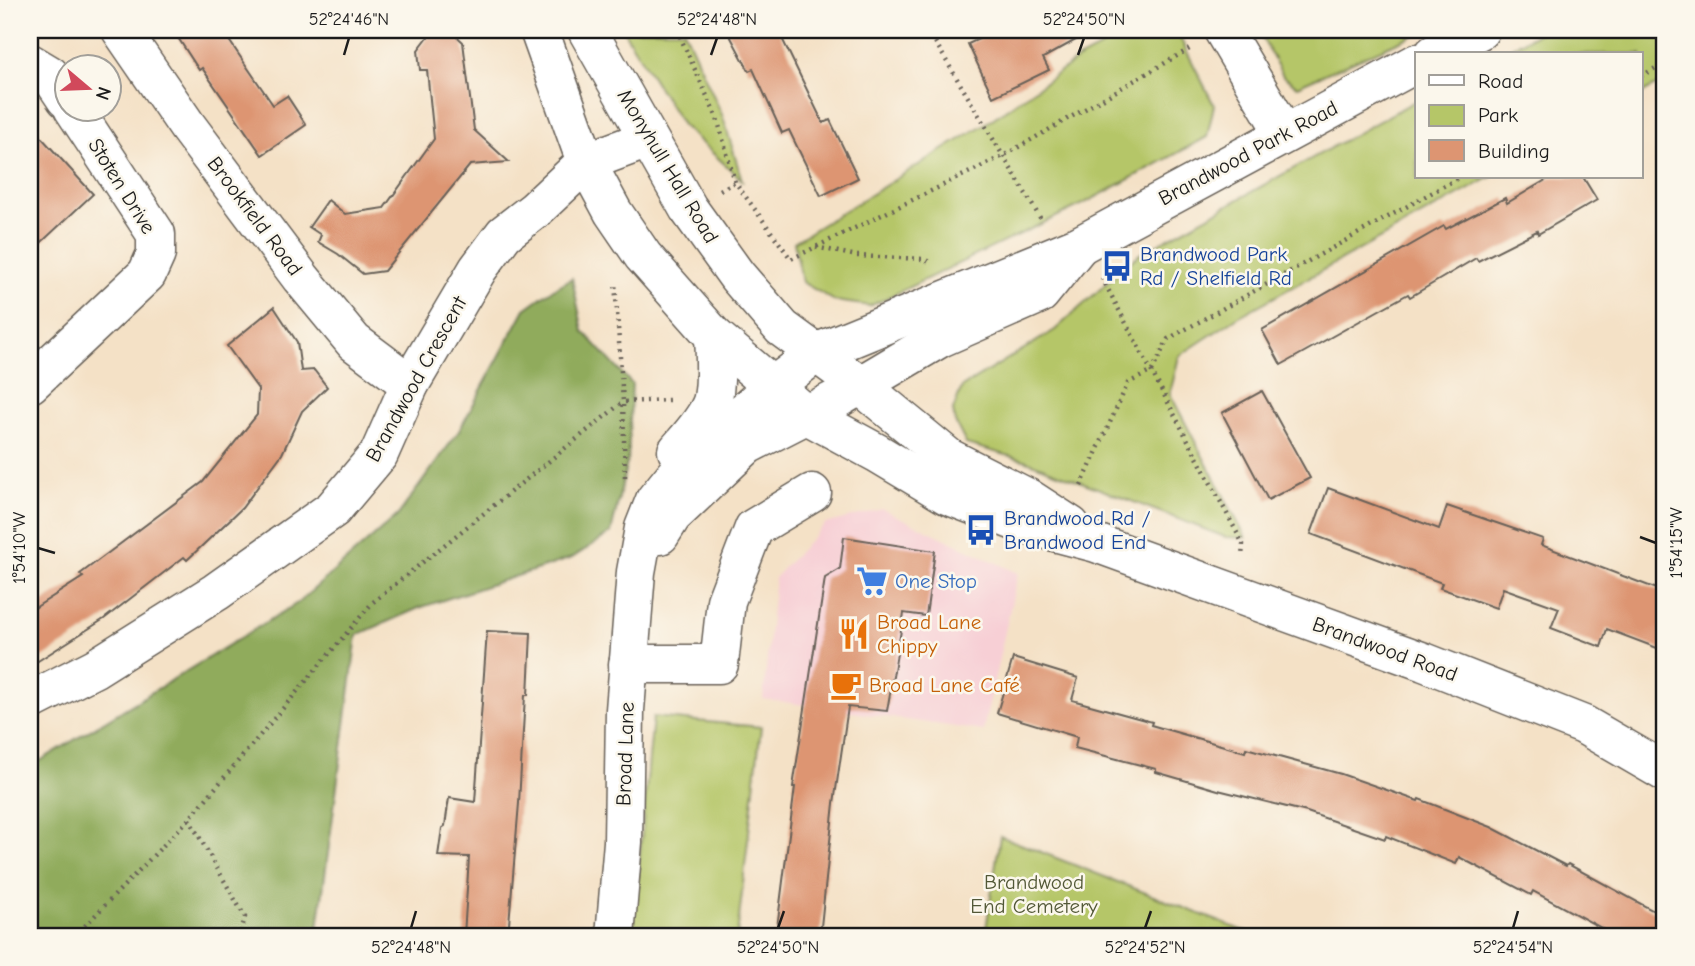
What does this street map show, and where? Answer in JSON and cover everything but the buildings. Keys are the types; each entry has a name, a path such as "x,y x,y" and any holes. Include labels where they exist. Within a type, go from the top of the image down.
{"street":[{"name":"Brookfield Road","path":"121,30 187,126 301,278 354,342 410,384"},
{"path":"539,30 586,162 613,212 643,256 714,336 772,387"},
{"name":"Monyhull Hall Road","path":"587,30 688,208 737,276 782,328 818,352"},
{"path":"1438,52 1480,30"},
{"path":"1211,36 1284,132"},
{"path":"30,63 52,78"},
{"name":"Brandwood Park Road","path":"818,352 1080,245 1284,132 1415,64"},
{"name":"Stoten Drive","path":"30,384 147,274 156,254 156,234 82,122"},
{"name":"Brandwood Crescent","path":"30,701 95,668 205,599 333,509 379,454 410,384 478,269 504,233 535,211 586,162 648,139"},
{"name":"Brandwood Park Road","path":"835,400 940,338 1040,294 1080,245"},
{"name":"Broad Lane","path":"615,936 623,842 628,664 636,572 644,528 665,465 692,433 712,402 714,336"},
{"name":"Broad Lane","path":"655,500 680,469 772,387 818,352"},
{"name":"Brandwood Road","path":"818,352 835,400 877,453 947,495 1020,523 1096,543 1424,662 1584,725 1665,772"},
{"name":"Brandwood Road","path":"772,387 835,400 1028,498 1096,543"},
{"name":"Broad Lane","path":"636,572 672,516 747,444 835,400"},
{"path":"628,664 719,664 726,601 754,528 812,493"}],"path":[{"path":"677,30 718,118 734,182 791,259 1003,156 1211,36"},
{"path":"928,30 1047,229 1080,245 1102,278 1242,544 1239,595"},
{"path":"1642,75 1665,63"},
{"path":"1065,522 1128,383 1152,371 1168,339 1458,178"},
{"path":"815,247 856,256 923,259 980,286"},
{"path":"614,270 623,402"},
{"path":"75,936 189,819 373,602 623,402 671,400"},
{"path":"189,819 245,917 240,936"}],"shaded area":[{"path":"882,509 1018,573 983,731 763,699 775,577 825,524"}],"green space":[{"path":"623,30 684,30 723,117 742,180 682,125"},
{"path":"1134,30 1176,30 1214,105 1207,137 1085,203 870,306 835,301 802,282 794,242 988,122 1078,59"},
{"path":"1258,30 1425,30 1297,86 1283,76"},
{"path":"1544,30 1665,30 1665,81 1642,93 1642,52 1503,52"},
{"path":"1415,101 1415,178 1489,178 1238,317 1179,356 1170,394 1246,538 1225,537 1024,460 966,444 955,422 953,410 962,387 1055,330 1138,255"},
{"path":"572,278 583,331 632,384 628,458 611,533 572,558 419,608 357,635 317,936 30,936 30,767 299,602 398,515 459,431 525,309"},
{"path":"653,717 761,727 737,936 632,936"},
{"name":"Brandwood End Cemetery","path":"1000,836 1256,936 985,936"}],"place":[{"name":"Brandwood Park Rd / Shelfield Rd","path":"1117,266"},
{"name":"Brandwood Rd / Brandwood End","path":"981,530"},
{"name":"One Stop","path":"872,581"},
{"name":"Broad Lane Chippy","path":"854,634"},
{"name":"Broad Lane Café","path":"846,685"}]}
